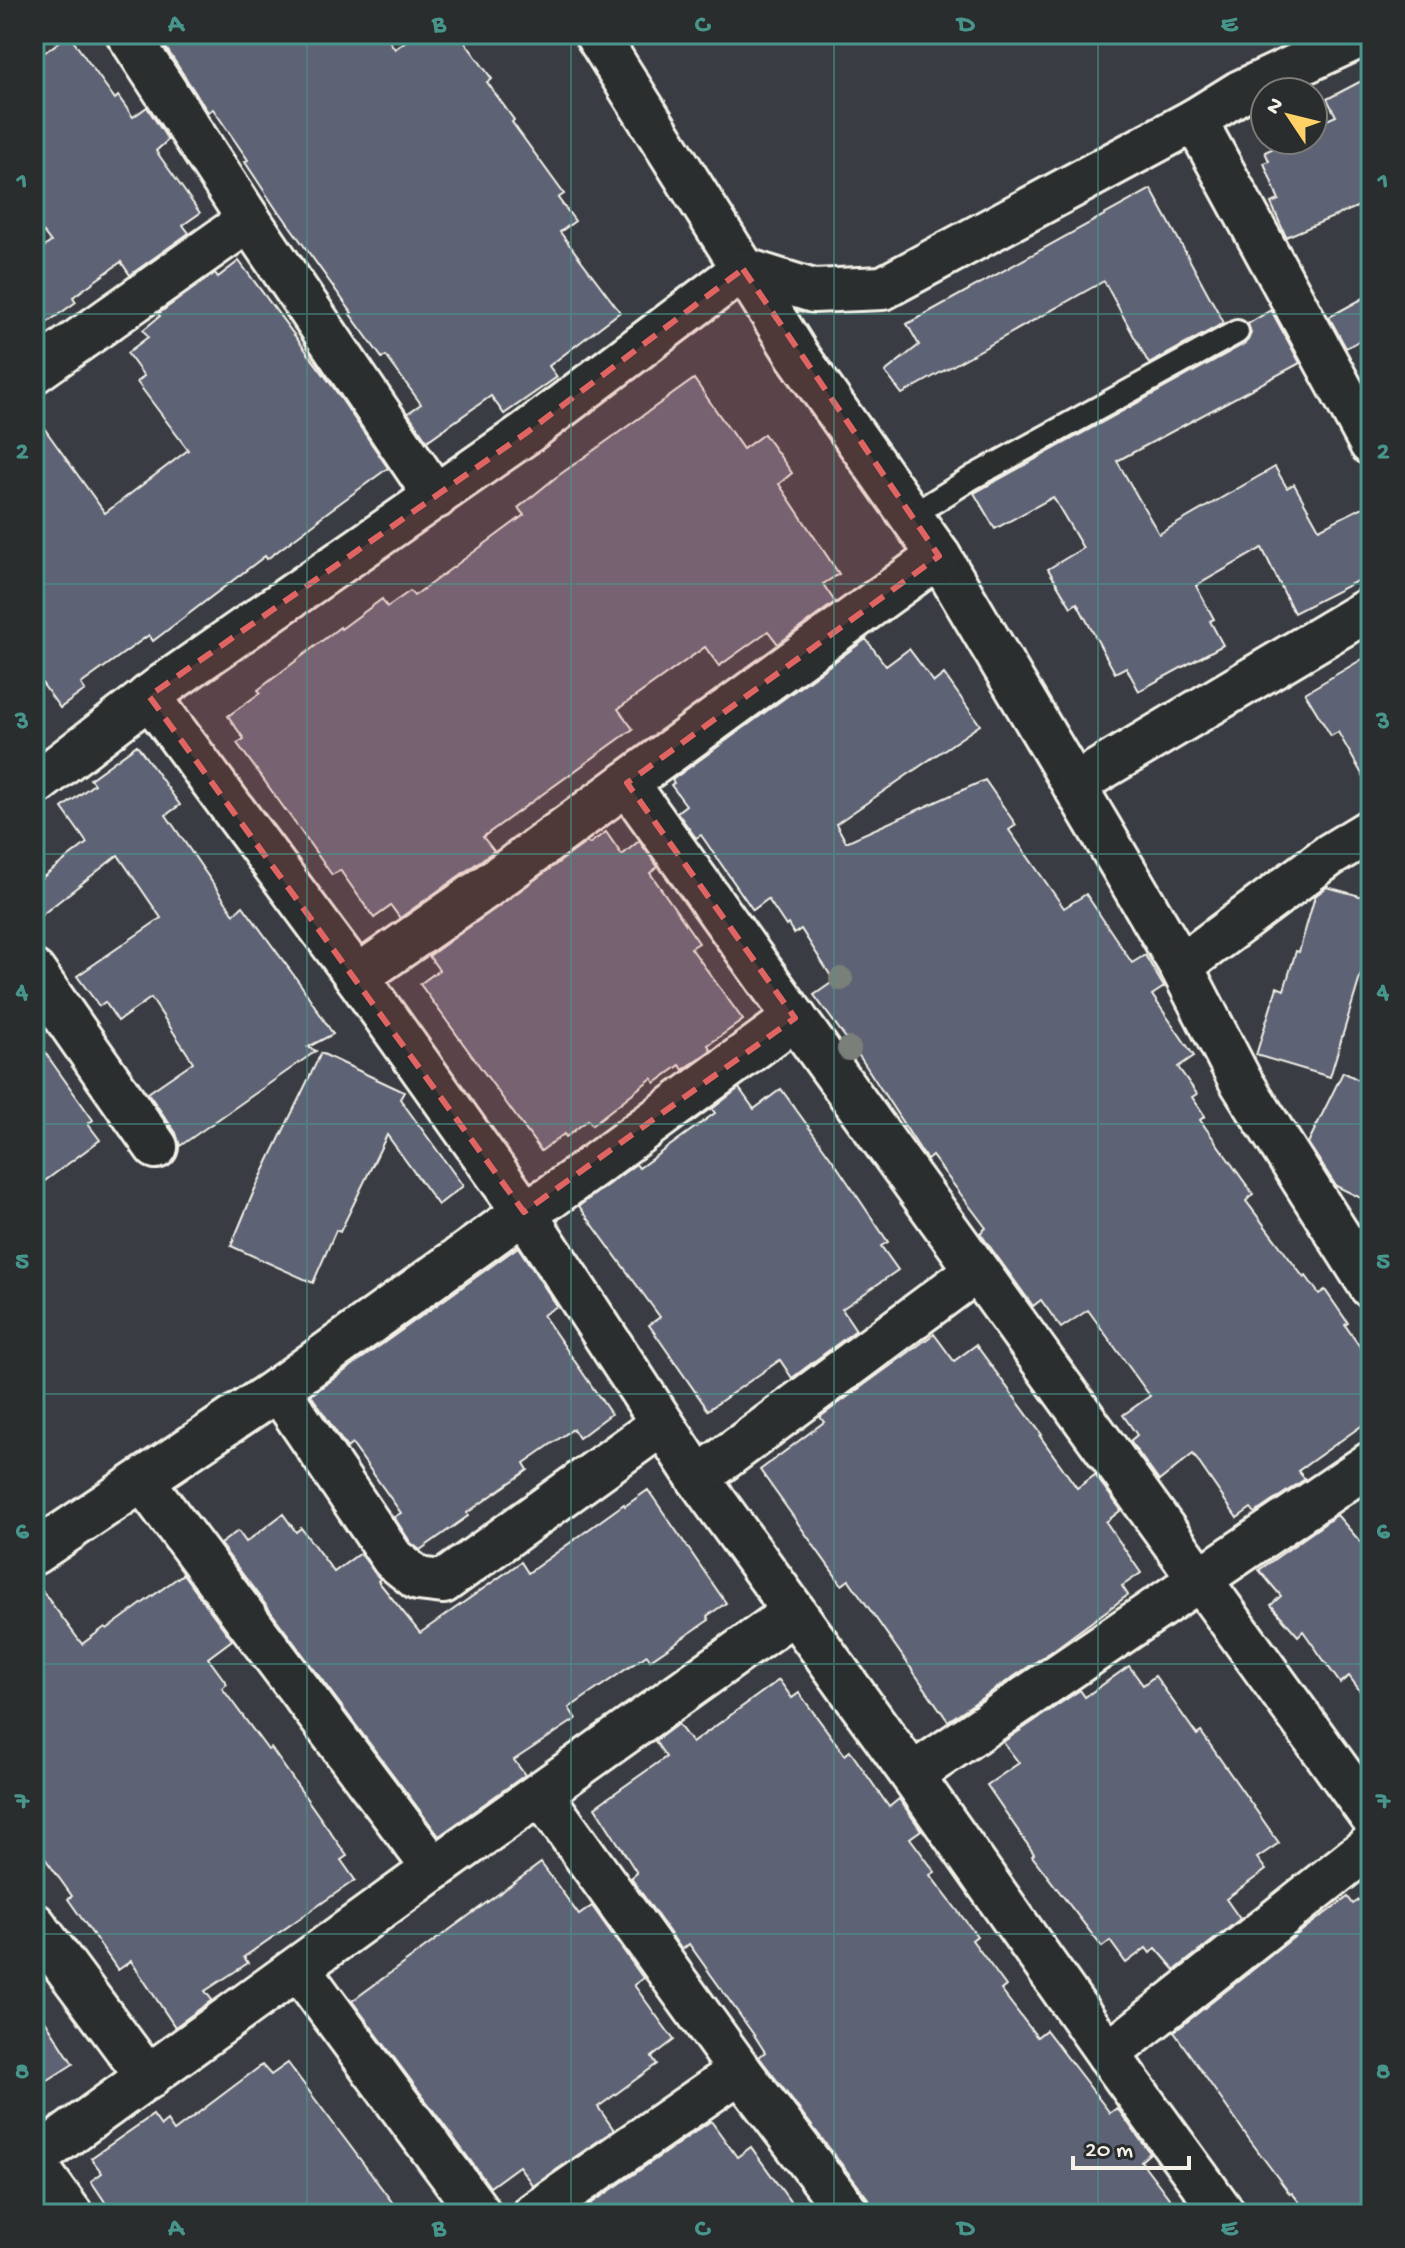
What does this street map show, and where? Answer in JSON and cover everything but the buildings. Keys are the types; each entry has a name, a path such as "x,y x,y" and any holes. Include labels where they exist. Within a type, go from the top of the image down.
{"street":[{"path":"128,34 436,497"},
{"path":"596,34 798,356 939,556 1181,966 1240,1080 1371,1287"},
{"path":"743,269 813,291 883,288 1195,120 1240,92 1365,34"},
{"path":"1195,120 1371,444"},
{"path":"34,372 249,220"},
{"path":"34,785 149,696 536,425 743,269"},
{"path":"357,977 486,887 939,556"},
{"path":"1074,785 1371,608"},
{"path":"149,696 357,977 524,1212 698,1478 1224,2214"},
{"path":"627,783 1371,1816"},
{"path":"1181,966 1330,855 1371,830"},
{"path":"34,972 156,1147"},
{"path":"34,1553 278,1389 524,1212 551,1197 795,1018"},
{"path":"698,1478 976,1271"},
{"path":"278,1389 393,1559 418,1579 443,1582 662,1424"},
{"path":"912,1775 1371,1463"},
{"path":"143,1481 434,1869"},
{"path":"71,2214 34,2161 434,1869 794,1612"},
{"path":"541,1794 740,2071 849,2214"},
{"path":"1108,2054 1371,1845"},
{"path":"34,1924 148,2078"},
{"path":"299,1969 480,2214"},
{"path":"534,2214 740,2071"}],"lane":[{"path":"911,516 973,477 1237,332"}],"highlighted area":[{"path":"743,269 939,556 627,783 795,1018 524,1212 149,696 526,433"}]}
